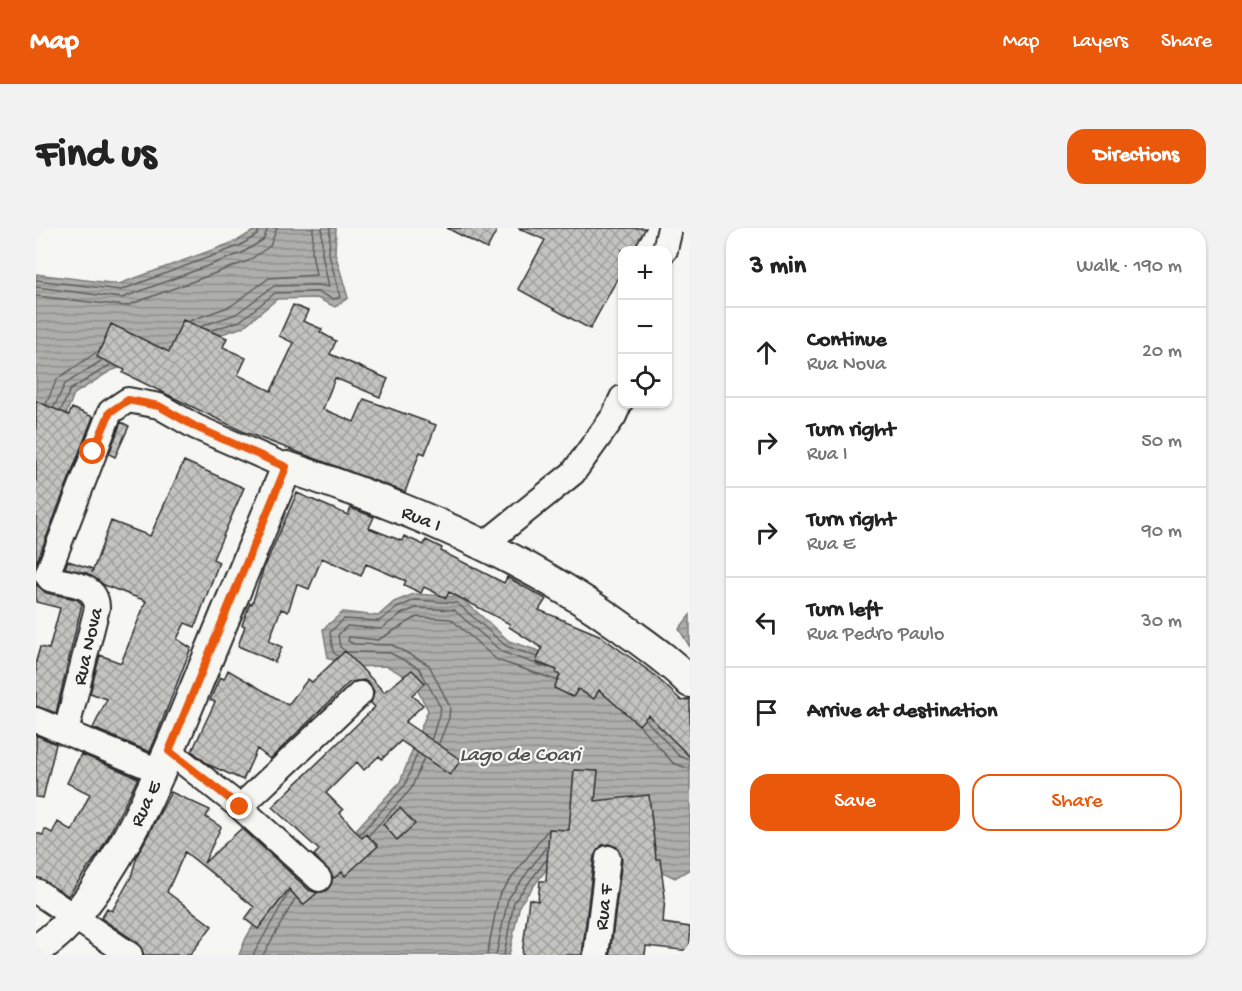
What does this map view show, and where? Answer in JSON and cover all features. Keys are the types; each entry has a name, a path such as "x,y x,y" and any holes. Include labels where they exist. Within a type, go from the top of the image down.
{"street":[{"path":"666,246 670,228"},
{"name":"Rua I","path":"128,400 159,406 196,427 286,467 357,491 486,543 590,603 674,665 690,682"},
{"name":"Rua Nova","path":"66,732 97,608 97,597 90,590 50,579 47,575 110,412 128,400"},
{"path":"486,543 573,473 618,407"},
{"name":"Rua E","path":"36,950 76,917 123,846 164,761 286,467"},
{"path":"240,807 360,694"},
{"path":"36,720 66,732 164,761 240,807 319,879"},
{"name":"Rua F","path":"596,955 608,858"},
{"path":"36,891 130,955"}],"water":[{"path":"258,228 336,228 335,253 348,298 335,307 317,298 277,299 243,327 110,371 74,394 53,448 36,507 36,274 119,284 237,241"},
{"name":"Lago de Coari","path":"414,594 460,597 509,641 602,672 690,749 690,869 675,878 652,867 634,833 568,841 520,904 509,955 239,955 246,938 285,872 339,848 400,782 428,710 412,680 387,666 349,667 328,658 323,629 343,612 378,616 394,602"},
{"path":"690,615 690,647 679,629"}],"building":[{"path":"447,228 498,228 487,249"},
{"path":"518,228 646,228 635,246 618,246 618,277 590,329 518,289 545,240"},
{"path":"293,305 308,311 303,321 322,329 320,332 336,341 330,354 388,379 380,397 335,378 323,409 354,422 364,399 436,425 425,454 420,452 405,492 244,432 123,373 125,370 97,357 111,324 169,352 183,320 227,338 223,347 246,358 238,375 271,391 294,343 279,336"},
{"path":"36,401 69,415 72,408 93,417 36,564"},
{"path":"121,422 129,426 115,457 109,454"},
{"path":"184,461 244,488 213,559 219,562 195,627 185,623 177,639 191,648 150,752 93,728 107,699 90,693 100,655 121,663 146,601 104,585 87,573 65,568 68,561 93,569 92,573 111,521 150,536"},
{"path":"297,493 348,515 351,508 374,517 369,528 402,541 404,536 424,545 426,540 442,548 441,551 504,583 507,577 546,599 539,610 599,635 652,673 682,701 690,699 690,757 648,715 639,725 599,690 594,699 578,689 573,697 554,688 560,675 556,673 557,670 536,662 542,648 509,627 510,624 449,592 446,598 424,587 421,593 404,585 406,581 366,564 361,576 322,558 309,589 297,584 288,612 281,609 269,641 282,647 275,662 238,646 250,603 252,604 263,570"},
{"path":"36,584 46,593 76,599 82,604 56,713 36,706 36,661 40,647 49,649 60,608 36,602"},
{"path":"345,651 384,692 412,670 425,683 412,695 423,705 405,722 461,760 450,775 401,741 382,759 379,756 364,770 357,762 326,793 343,810 340,813 362,838 366,834 378,846 345,876 342,872 334,878 314,855 319,850 272,807 375,707 371,703 374,691 370,684 364,680 350,682 270,759 257,749 243,780 209,765 192,751 215,702 210,700 220,677 224,679 228,670 288,705 308,679 312,682"},
{"path":"36,735 56,744 43,798 36,797"},
{"path":"81,754 138,778 101,850 68,896 36,877 36,833 43,835 45,829 52,833 58,822 72,831 90,794 67,783"},
{"path":"574,770 598,771 595,801 649,795 656,859 660,859 665,897 663,923 690,927 690,951 646,946 645,955 610,955 622,859 617,847 609,844 602,845 594,856 582,955 522,955 529,899 538,901 540,881 546,881 549,829 569,830"},
{"path":"171,792 210,810 206,817 221,827 204,863 242,828 309,890 317,893 303,905 289,889 258,929 245,919 254,907 185,852 167,892 212,926 190,955 144,955 138,943 101,918 107,908 112,911 131,877 137,856"},
{"path":"400,808 415,824 397,840 383,824"}],"route":[{"path":"93,452 110,412 128,400 159,406 196,427 286,467 169,751 240,807"}]}
